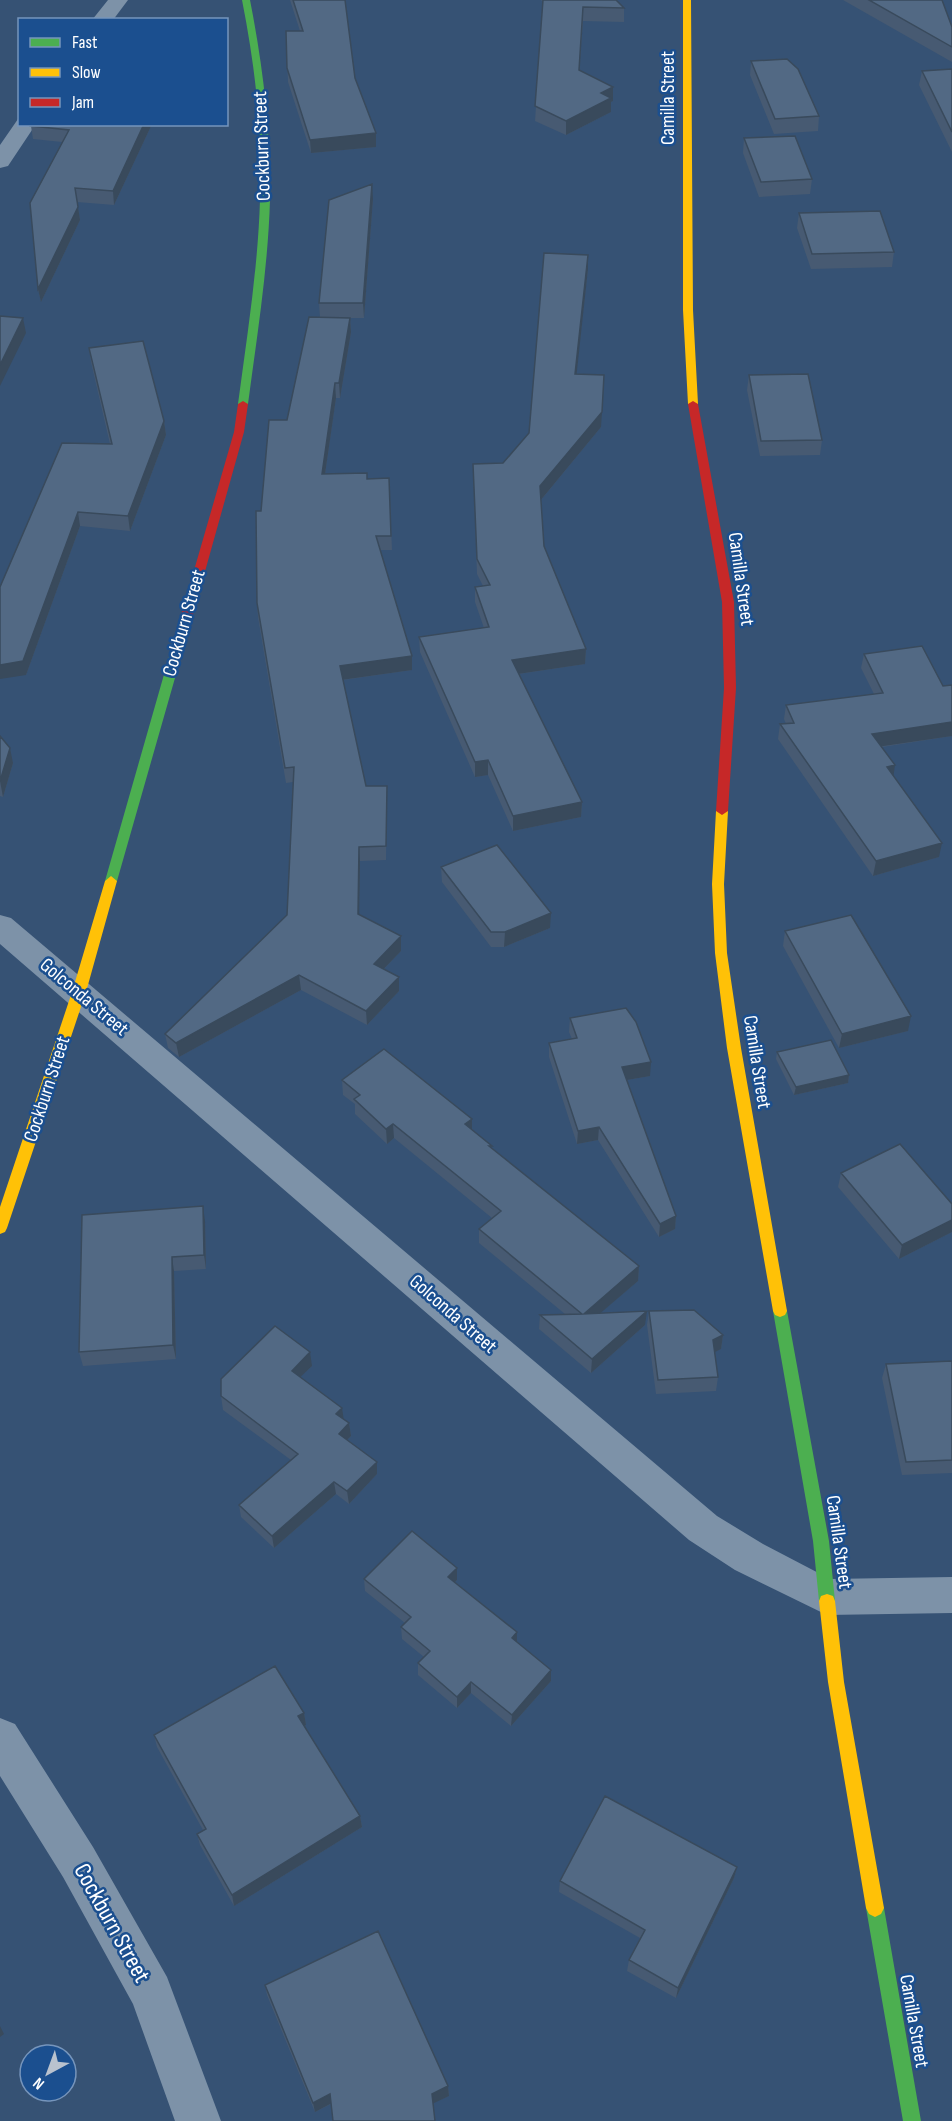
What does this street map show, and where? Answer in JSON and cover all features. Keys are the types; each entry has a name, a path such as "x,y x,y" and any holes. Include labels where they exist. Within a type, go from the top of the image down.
{"street":[{"path":"104,18 118,0"},
{"name":"Cockburn Street","path":"0,1228 79,992 239,432 253,330 266,200 264,120 255,42 246,0"},
{"name":"Camilla Street","path":"687,0 688,310 693,411 728,602 730,688 718,884 721,953 734,1048 821,1541 836,1682 912,2121"},
{"path":"0,161 25,126"},
{"name":"Golconda Street","path":"0,926 703,1528 748,1557 827,1597 952,1595"},
{"name":"Cockburn Street","path":"0,1738 78,1862 151,1993 198,2121"}],"building":[{"path":"293,0 345,0 355,78 376,133 310,140 287,68 286,31 303,31"},
{"path":"543,0 616,0 624,8 583,7 579,70 613,87 601,93 611,98 566,121 535,106"},
{"path":"869,0 942,0 952,27 952,47"},
{"path":"787,59 798,69 819,116 775,119 751,61"},
{"path":"952,69 952,132 922,71"},
{"path":"31,126 143,126 113,191 75,188 78,207 38,289 30,203 69,130"},
{"path":"795,136 812,179 761,182 744,138"},
{"path":"372,184 363,303 319,303 329,200"},
{"path":"880,211 894,252 812,254 799,213"},
{"path":"544,253 588,255 575,374 604,375 602,412 540,486 544,546 586,649 512,660 582,802 513,816 488,760 475,762 419,637 489,627 475,587 490,585 477,559 473,464 503,463 529,433"},
{"path":"0,316 23,318 0,365"},
{"path":"309,317 350,318 339,383 335,383 322,474 367,473 367,479 389,478 391,536 376,536 412,656 340,666 366,786 387,786 386,846 359,847 358,914 401,936 374,964 399,977 366,1011 299,975 176,1043 165,1034 287,915 294,767 285,768 257,603 256,511 261,511 269,420 287,420"},
{"path":"143,341 164,421 128,516 78,512 23,661 0,665 0,587 62,443 112,444 89,348"},
{"path":"808,374 822,440 761,441 749,375"},
{"path":"922,646 943,686 952,685 952,722 872,734 895,765 887,767 942,843 876,861 780,724 794,723 786,705 883,693 864,654"},
{"path":"0,736 10,748 0,781"},
{"path":"497,845 551,913 505,932 491,932 441,867"},
{"path":"851,915 911,1016 842,1034 785,931"},
{"path":"626,1008 636,1022 651,1062 622,1067 676,1216 660,1224 599,1127 578,1131 549,1043 577,1038 570,1018"},
{"path":"831,1040 849,1075 796,1087 777,1052"},
{"path":"384,1049 472,1119 465,1124 492,1146 489,1146 639,1266 584,1314 647,1311 592,1359 540,1315 582,1314 479,1229 501,1211 393,1124 386,1129 354,1099 360,1095 342,1080"},
{"path":"900,1144 952,1204 952,1220 902,1245 841,1173"},
{"path":"203,1206 204,1255 172,1257 173,1345 79,1352 82,1215"},
{"path":"694,1310 723,1335 713,1340 718,1377 658,1380 649,1311"},
{"path":"275,1326 310,1352 292,1371 342,1408 336,1414 349,1423 339,1434 377,1462 347,1491 334,1482 272,1536 239,1505 298,1454 221,1396 221,1379"},
{"path":"952,1361 952,1460 906,1462 886,1364"},
{"path":"412,1531 457,1568 448,1577 517,1632 512,1638 551,1670 512,1715 471,1682 457,1697 418,1663 430,1651 401,1627 411,1617 364,1579"},
{"path":"275,1666 304,1713 298,1716 360,1816 232,1895 197,1834 206,1829 154,1735"},
{"path":"605,1796 737,1867 678,1988 629,1960 645,1930 560,1881"},
{"path":"378,1931 448,2086 432,2094 435,2121 333,2121 330,2094 313,2103 265,1985"}],"traffic: fast":[{"path":"243,404 260,276 265,174 262,99 246,0"},
{"path":"111,881 177,650"},
{"path":"780,1311 821,1541 827,1601"},
{"path":"875,1908 912,2121"}],"traffic: slow":[{"path":"687,0 688,310 693,404"},
{"path":"722,811 718,884 721,953 734,1048 780,1311"},
{"path":"0,1228 79,992 111,881"},
{"path":"827,1601 836,1682 875,1908"}],"traffic: jam":[{"path":"177,650 239,432 243,404"},
{"path":"693,404 728,602 730,688 722,811"}]}
